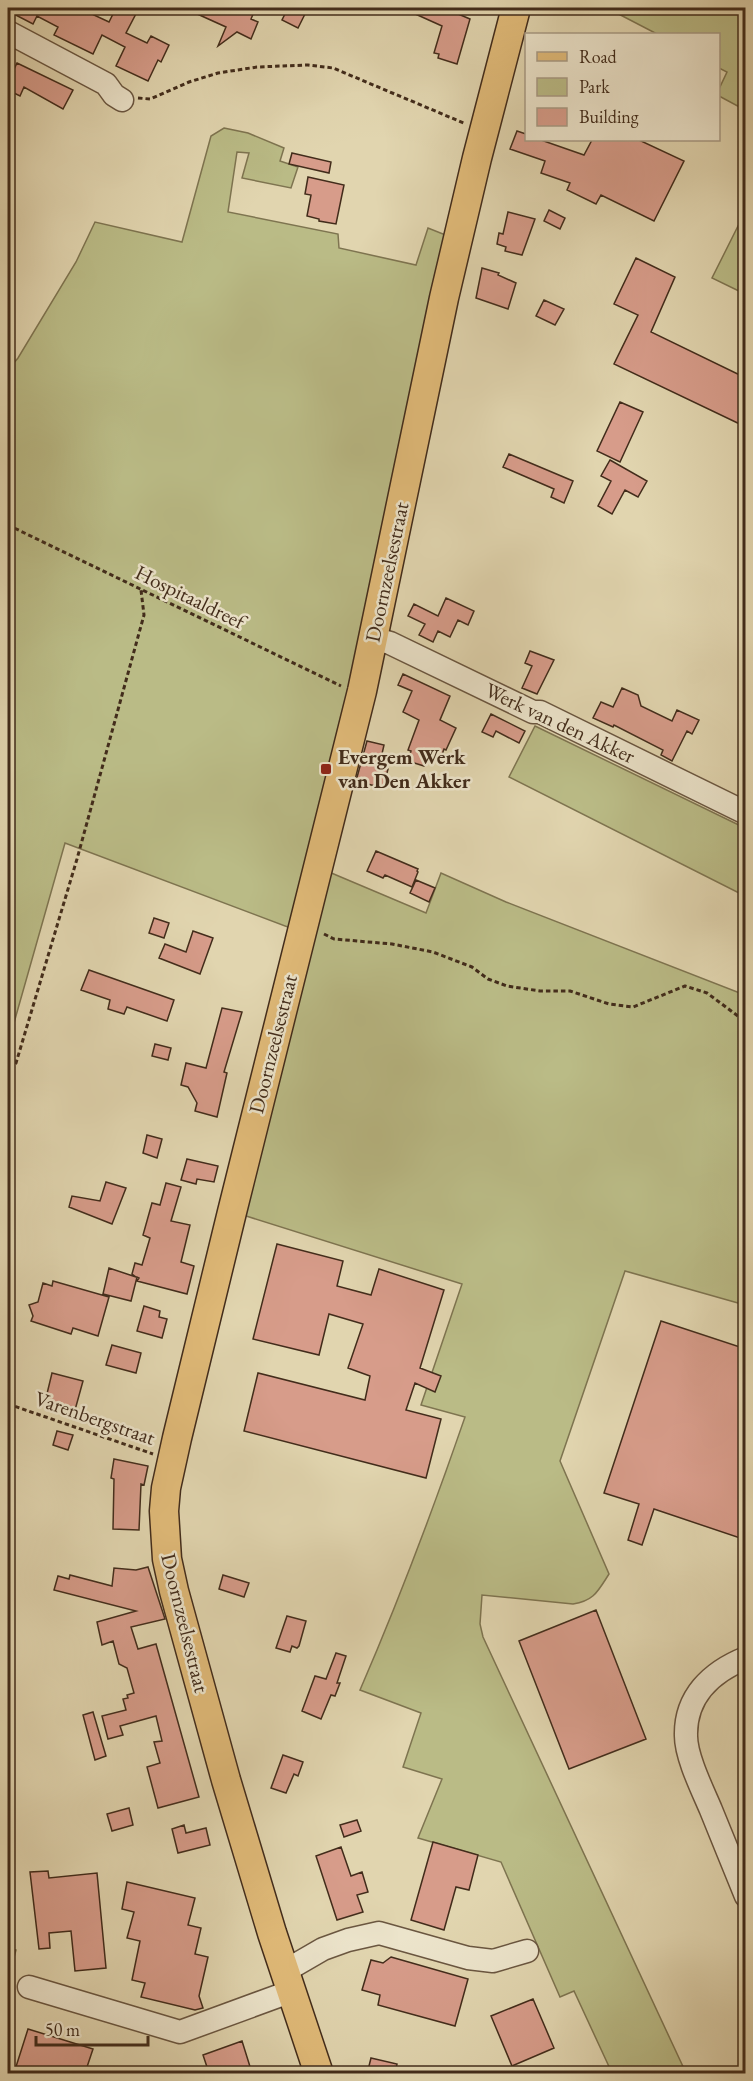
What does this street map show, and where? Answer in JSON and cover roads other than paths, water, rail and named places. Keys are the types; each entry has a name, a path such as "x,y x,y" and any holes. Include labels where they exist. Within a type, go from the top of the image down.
{"main road":[{"name":"Doornzeelsestraat","path":"319,2073 226,1780 174,1591 167,1559 164,1511 172,1460 362,691 430,362 483,132 516,8"}],"street":[{"path":"8,32 106,84 114,95 122,100"},
{"name":"Werk van den Akker","path":"373,638 390,643 533,712 540,712 746,813"},
{"path":"746,1658 733,1663 704,1683 691,1706 686,1737 694,1768 746,1896"},
{"path":"29,1987 180,2032 288,1981 323,1949 348,1940 379,1933 476,1959 493,1961 527,1951"}],"place":[{"name":"Evergem Werk van Den Akker","path":"326,769"}]}
